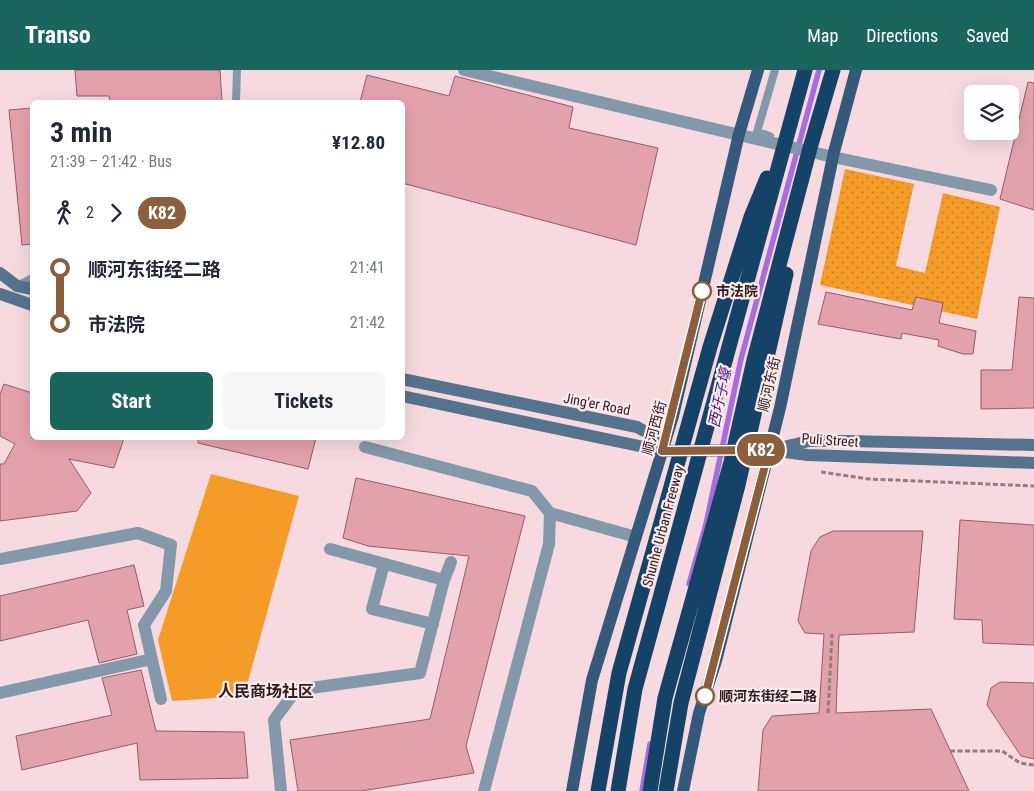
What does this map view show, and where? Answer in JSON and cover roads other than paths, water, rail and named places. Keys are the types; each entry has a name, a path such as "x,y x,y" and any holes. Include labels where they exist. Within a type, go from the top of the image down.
{"highway":[{"name":"Shunhe Urban Freeway","path":"618,791 635,689 804,70"},
{"path":"650,791 665,698 730,462 805,148 833,70"},
{"path":"598,791 619,673 710,347 751,217 793,114"},
{"path":"666,791 681,703 735,495 778,316 805,148"}],"main road":[{"name":"顺河西街","path":"572,791 592,680 677,397 739,134 758,70"},
{"name":"顺河东街","path":"683,791 699,713 716,661 769,450 834,154 856,70"}],"street":[{"path":"464,70 991,190"},
{"path":"0,273 17,286 30,289"},
{"path":"1,297 30,304"},
{"name":"Jing'er Road","path":"405,380 637,427 657,438 662,451"},
{"path":"405,397 662,451 769,450"},
{"name":"Puli Street","path":"769,450 809,441 1034,445"},
{"path":"365,446 532,491 550,514 636,537"},
{"name":"Puli Street","path":"769,450 808,455 1034,463"},
{"path":"484,791 549,544 550,514"},
{"path":"0,559 138,533 171,546 166,591 144,625 161,700"},
{"path":"330,549 444,580"},
{"path":"281,791 274,720 296,690 420,673 444,580 451,562"},
{"path":"384,564 372,609 433,624"},
{"path":"0,692 152,659"}],"lane":[{"path":"236,100 237,70"},
{"path":"775,70 757,132 778,141"},
{"path":"17,286 30,279"}],"waterway":[{"name":"西圩子壕","path":"689,584 706,524 741,359 819,70"},
{"name":"西圩子壕","path":"642,791 650,744"}],"place":[{"name":"市法院","path":"702,291"},
{"name":"顺河东街经二路","path":"705,696"}],"district":[{"name":"人民商场社区","path":"266,691"}]}
